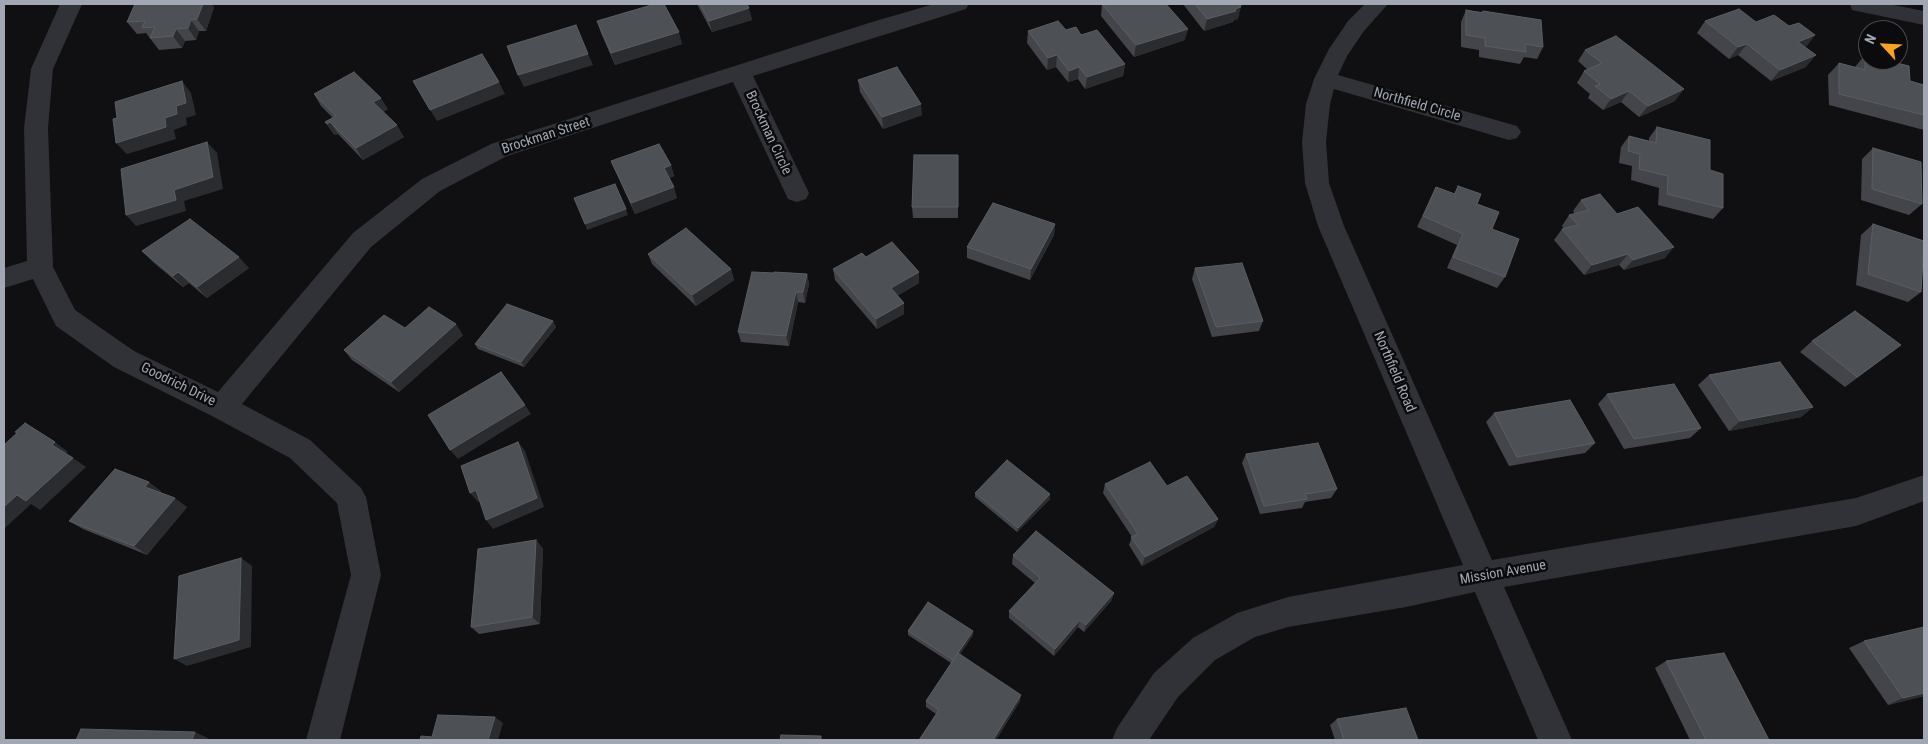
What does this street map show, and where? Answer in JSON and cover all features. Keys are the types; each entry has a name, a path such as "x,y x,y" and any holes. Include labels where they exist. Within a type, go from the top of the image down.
{"street":[{"name":"Goodrich Drive","path":"71,4 42,68 36,128 40,267 65,318 124,359 222,407 300,449 351,497 366,576 323,740"},
{"name":"Brockman Street","path":"222,407 362,240 431,186 499,150 880,27 958,4"},
{"name":"Northfield Road","path":"1377,4 1356,26 1337,54 1325,79 1318,104 1314,142 1317,183 1331,226 1555,740"},
{"path":"1860,5 1924,18"},
{"name":"Brockman Circle","path":"740,73 796,193"},
{"name":"Northfield Circle","path":"1325,79 1510,132"},
{"path":"4,278 40,267"},
{"name":"Mission Avenue","path":"1129,740 1166,685 1204,649 1248,624 1288,612 1406,592 1483,576 1856,512 1924,488"}],"building":[{"path":"135,4 203,4 197,19 191,20 188,28 176,29 173,36 150,38 155,27 142,28 145,21 127,22"},
{"path":"655,4 664,4 679,32 611,53 597,21"},
{"path":"700,4 747,4 749,8 709,21"},
{"path":"1102,4 1166,4 1188,29 1136,45"},
{"path":"1195,4 1239,4 1241,7 1235,9 1236,11 1207,19"},
{"path":"1739,9 1756,22 1774,15 1789,26 1799,23 1815,35 1798,42 1816,55 1780,70 1747,44 1738,47 1705,21"},
{"path":"1466,10 1541,20 1543,47 1525,44 1526,52 1485,46 1485,38 1466,35"},
{"path":"1058,21 1066,30 1076,27 1081,35 1097,30 1125,64 1087,77 1079,67 1069,71 1057,55 1048,58 1028,31"},
{"path":"576,25 588,54 518,75 507,46"},
{"path":"1616,36 1684,89 1648,106 1629,91 1611,99 1595,86 1600,84 1584,71 1602,63 1585,50"},
{"path":"482,54 499,82 430,110 413,81"},
{"path":"1839,63 1858,68 1858,70 1908,70 1909,66 1910,81 1924,85 1924,115 1839,94"},
{"path":"897,67 921,104 882,117 858,80"},
{"path":"354,72 381,98 373,102 397,125 356,148 330,122 327,124 325,122 336,116 314,94"},
{"path":"182,81 186,103 176,106 177,114 165,118 166,127 116,143 113,119 117,118 115,102"},
{"path":"1657,127 1710,140 1710,170 1723,174 1723,208 1667,194 1668,176 1639,169 1640,154 1628,151 1629,136 1656,143"},
{"path":"207,142 213,177 174,190 176,200 126,215 121,169"},
{"path":"659,144 671,165 664,168 674,187 631,203 611,161"},
{"path":"1873,148 1921,162 1922,204 1872,189"},
{"path":"914,155 958,155 958,207 912,207"},
{"path":"615,184 626,209 585,224 574,198"},
{"path":"1458,186 1481,194 1477,204 1499,212 1492,229 1519,239 1505,277 1453,257 1463,234 1423,216 1436,187 1455,194"},
{"path":"1600,194 1617,214 1638,207 1674,247 1633,260 1628,254 1592,265 1562,229 1578,225 1569,215 1589,210 1581,200"},
{"path":"993,203 1055,224 1031,269 967,247"},
{"path":"190,219 239,257 197,287 178,272 173,276 142,251"},
{"path":"1873,224 1924,241 1921,292 1868,274"},
{"path":"686,228 731,269 692,295 648,254"},
{"path":"892,242 919,272 891,288 904,303 876,319 833,269 862,253 866,257"},
{"path":"1242,263 1263,321 1216,327 1195,268"},
{"path":"752,272 807,274 803,292 796,292 786,336 738,332"},
{"path":"507,304 553,321 521,362 475,344"},
{"path":"429,307 456,324 391,382 344,350 384,315 405,328"},
{"path":"1855,311 1901,345 1857,377 1812,341"},
{"path":"1780,362 1813,407 1740,421 1709,375"},
{"path":"501,372 525,405 450,450 428,415"},
{"path":"1674,384 1701,428 1634,439 1607,394"},
{"path":"1570,400 1595,443 1517,457 1494,413"},
{"path":"25,423 55,442 52,445 73,458 26,501 17,495 4,507 4,445"},
{"path":"518,442 537,498 486,520 476,490 470,493 461,466"},
{"path":"1318,443 1337,489 1305,494 1307,499 1264,506 1246,454"},
{"path":"1007,460 1050,494 1018,528 975,493"},
{"path":"1150,462 1167,486 1187,476 1218,519 1145,557 1131,537 1138,534 1105,484"},
{"path":"115,469 149,482 145,487 175,498 134,546 69,521"},
{"path":"1036,531 1114,593 1086,625 1080,620 1055,649 1009,611 1040,578 1013,555"},
{"path":"536,540 532,617 471,627 478,549"},
{"path":"241,558 239,640 174,659 179,576"},
{"path":"928,602 973,631 953,660 908,631"},
{"path":"1924,627 1924,693 1903,698 1864,641"},
{"path":"958,653 1021,695 993,740 919,740 939,710 926,701"},
{"path":"1724,653 1769,740 1706,740 1666,661"},
{"path":"1406,708 1418,740 1344,740 1337,719"},
{"path":"438,715 495,717 488,740 420,740 421,736 432,737"},
{"path":"81,729 195,732 192,740 76,740"},
{"path":"781,735 821,736 821,740 780,740"}]}
